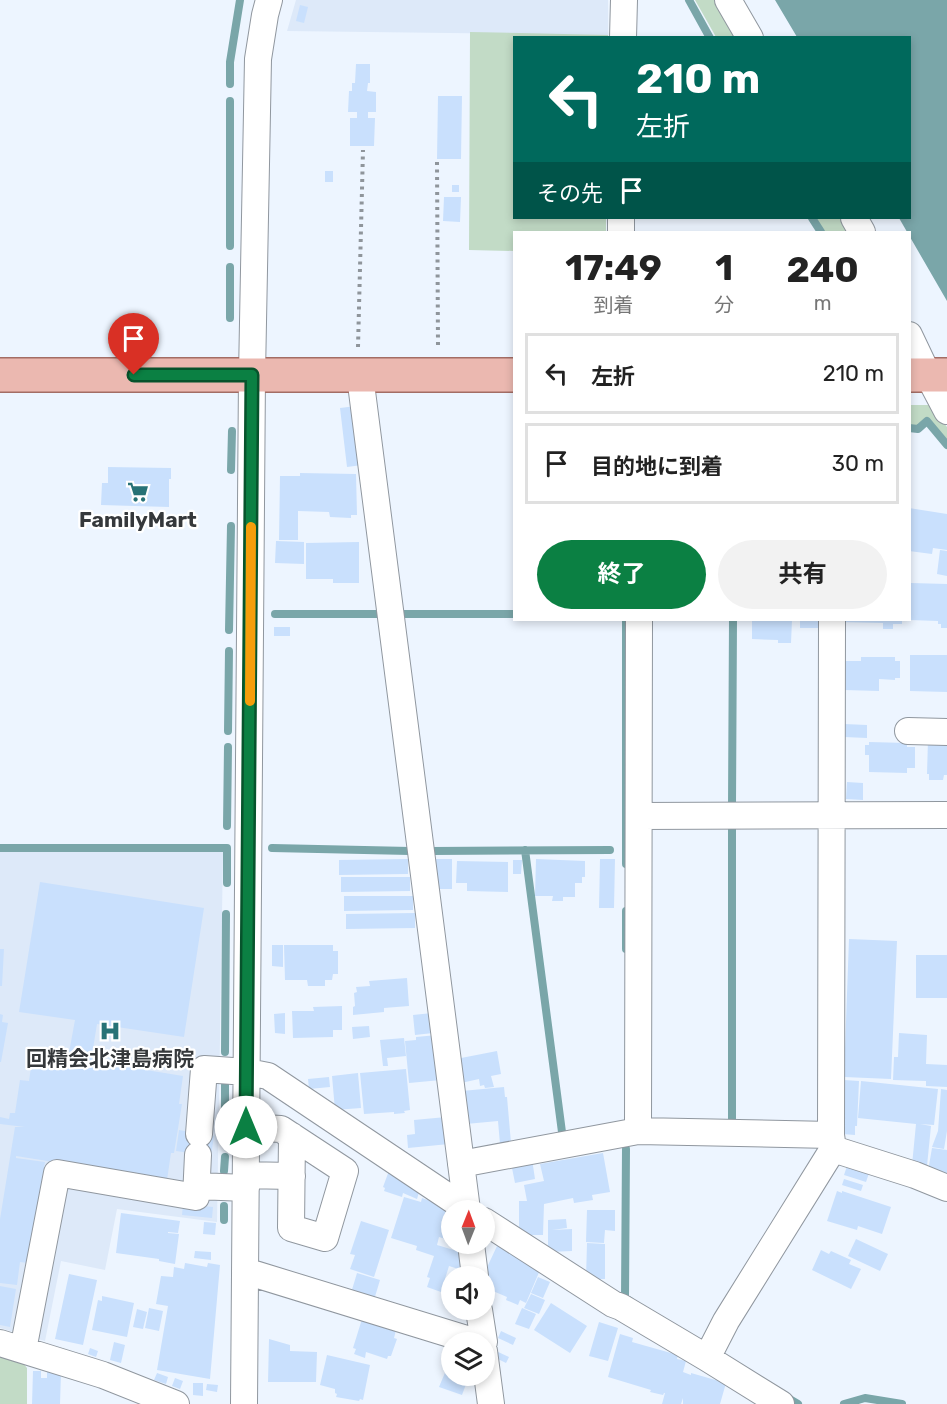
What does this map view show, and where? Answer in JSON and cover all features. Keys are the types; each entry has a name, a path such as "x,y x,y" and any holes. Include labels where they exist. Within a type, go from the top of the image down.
{"main road":[{"path":"0,375 513,375"}],"street":[{"path":"244,1404 252,375 258,59 269,0"},
{"path":"623,36 624,0"},
{"path":"728,0 749,36"},
{"path":"911,338 947,411"},
{"path":"359,376 466,1200"},
{"path":"638,1131 639,621"},
{"path":"707,1358 726,1321 832,1142 832,621"},
{"path":"908,731 947,732"},
{"path":"639,816 947,815"},
{"path":"176,1404 103,1375 12,1347 57,1173 196,1197 204,1069 268,1076 452,1200"},
{"path":"246,1127 281,1129 292,1136 345,1171 325,1238 291,1228 292,1136"},
{"path":"461,1164 638,1131 832,1142 947,1188"},
{"path":"197,1186 292,1176"},
{"path":"495,1228 613,1304 621,1306 781,1404"},
{"path":"245,1270 444,1332"},
{"path":"488,1386 490,1404"}],"path":[{"path":"359,376 363,150"},
{"path":"437,162 438,375"}],"shaded area":[{"path":"296,0 608,0 608,35 287,31"},
{"path":"695,0 719,0 740,36 715,36"},
{"path":"775,0 947,0 947,301 911,239 911,231 907,231 900,219 911,219 911,36 796,36"},
{"path":"470,32 608,35 513,36 513,219 606,219 606,231 513,231 513,251 469,250"},
{"path":"816,219 845,219 852,231 823,231"},
{"path":"911,405 930,405 947,427 947,441 928,418 918,427 911,426"},
{"name":"回精会北津島病院","path":"0,851 223,852 217,1222 117,1209 105,1270 61,1261 45,1341 0,1328"},
{"path":"0,1357 23,1363 27,1368 27,1404 0,1404"}],"building":[{"path":"300,5 308,7 304,23 296,21"},
{"path":"356,64 370,64 370,83 368,83 367,91 376,92 376,112 368,112 368,118 375,118 374,146 350,146 350,118 357,118 357,112 348,112 349,91 352,91 352,83 355,83"},
{"path":"438,96 462,96 461,159 437,159"},
{"path":"325,171 333,171 333,182 325,182"},
{"path":"452,185 459,185 459,192 452,192"},
{"path":"444,197 461,197 460,222 443,221"},
{"path":"356,406 362,465 347,467 340,408"},
{"name":"FamilyMart","path":"108,467 171,468 169,507 101,505 102,483 108,483"},
{"path":"300,473 356,474 357,515 351,515 351,518 330,517 329,512 298,511 298,540 279,540 280,476 300,476"},
{"path":"911,508 947,514 947,550 933,548 932,554 911,551"},
{"path":"276,541 304,542 304,564 275,563"},
{"path":"359,542 359,583 333,583 333,579 306,579 306,543"},
{"path":"940,550 947,551 947,576 937,574"},
{"path":"911,583 947,584 947,628 941,628 938,621 911,620"},
{"path":"752,621 792,621 791,643 752,639"},
{"path":"800,621 819,621 818,628 800,628"},
{"path":"902,621 902,624 893,624 893,629 883,629 883,623 841,622"},
{"path":"274,627 290,627 290,636 274,636"},
{"path":"910,655 947,655 947,692 910,691"},
{"path":"861,657 895,657 895,661 900,661 900,678 879,679 879,691 844,690 845,661 861,661"},
{"path":"844,724 867,725 867,738 844,737"},
{"path":"928,740 947,740 947,775 944,775 943,780 929,780 929,774 927,774"},
{"path":"869,742 907,743 907,747 915,747 915,768 907,768 907,773 869,772 869,755 865,755 865,745 869,745"},
{"path":"847,782 863,783 863,800 846,799"},
{"path":"408,859 408,874 339,875 339,860"},
{"path":"432,859 452,859 452,889 432,889"},
{"path":"536,859 585,861 585,877 582,877 582,883 575,883 575,897 563,897 563,901 552,901 553,896 535,896"},
{"path":"600,859 615,859 614,908 599,908"},
{"path":"513,860 522,860 521,874 513,874"},
{"path":"457,861 508,862 508,892 467,891 467,883 456,883"},
{"path":"341,877 410,877 410,891 341,892"},
{"path":"40,882 204,908 184,1037 97,1024 91,1061 183,1076 179,1104 182,1104 167,1180 16,1156 16,1158 45,1162 28,1263 20,1262 17,1285 0,1283 0,1219 15,1127 25,1127 0,1124 0,1117 9,1119 10,1113 15,1113 20,1080 29,1081 33,1053 68,1058 75,1020 19,1012"},
{"path":"344,896 413,896 413,910 344,911"},
{"path":"415,913 415,928 346,929 346,914"},
{"path":"849,939 897,941 891,1079 844,1077"},
{"path":"272,945 283,945 283,967 272,966"},
{"path":"284,945 333,945 333,951 338,951 338,974 333,974 332,980 325,980 325,986 308,986 307,980 285,980"},
{"path":"0,949 4,949 2,986 0,986"},
{"path":"916,955 947,955 947,998 916,998"},
{"path":"407,978 409,1006 384,1008 384,1012 353,1015 356,987 370,986 369,981"},
{"path":"342,1006 342,1030 333,1030 333,1037 293,1038 292,1011 314,1011 313,1007"},
{"path":"285,1013 285,1034 275,1033 274,1014"},
{"path":"432,1013 433,1033 415,1035 413,1015"},
{"path":"0,1014 3,1015 2,1022 8,1023 1,1062 0,1062"},
{"path":"369,1026 370,1037 353,1039 352,1027"},
{"path":"899,1033 927,1035 926,1064 947,1065 947,1087 926,1086 926,1081 893,1080 894,1057 898,1057"},
{"path":"437,1035 441,1080 409,1083 405,1041 416,1040 416,1037"},
{"path":"404,1038 406,1056 387,1058 388,1066 383,1066 380,1040"},
{"path":"497,1051 501,1074 491,1076 494,1087 480,1086 479,1079 461,1083 456,1059"},
{"path":"406,1069 410,1110 394,1114 394,1112 364,1114 360,1073"},
{"path":"358,1073 361,1108 335,1110 332,1076"},
{"path":"329,1077 330,1087 309,1089 308,1079"},
{"path":"844,1080 859,1081 855,1135 842,1134"},
{"path":"861,1081 938,1089 934,1125 920,1124 931,1126 927,1166 912,1165 916,1124 858,1118"},
{"path":"504,1087 511,1143 500,1144 498,1121 466,1124 462,1091"},
{"path":"941,1089 947,1090 947,1131 944,1149 932,1147 938,1131"},
{"path":"446,1117 449,1144 408,1148 407,1135 415,1134 414,1120"},
{"path":"179,1130 214,1136 211,1156 176,1151"},
{"path":"932,1148 947,1150 947,1174 928,1171"},
{"path":"603,1153 610,1192 592,1195 593,1200 574,1203 573,1198 544,1204 543,1235 519,1235 519,1201 527,1201 524,1185 544,1181 540,1164"},
{"path":"532,1159 535,1179 515,1183 511,1163"},
{"path":"847,1166 869,1173 866,1182 844,1175"},
{"path":"390,1168 420,1189 417,1199 403,1193 402,1197 384,1191 383,1187"},
{"path":"844,1179 863,1185 861,1191 842,1185"},
{"path":"837,1191 891,1207 882,1234 858,1226 857,1230 827,1221"},
{"path":"404,1197 421,1202 422,1198 441,1205 441,1238 439,1237 437,1245 441,1246 441,1254 464,1254 465,1266 441,1266 441,1292 427,1287 430,1278 427,1277 434,1256 416,1250 417,1246 391,1238"},
{"path":"183,1204 213,1207 212,1218 182,1215"},
{"path":"587,1210 615,1210 615,1231 605,1230 604,1243 586,1242"},
{"path":"121,1213 180,1221 178,1233 168,1232 179,1234 175,1264 159,1261 159,1259 116,1253"},
{"path":"566,1219 567,1228 552,1230 572,1229 572,1251 548,1252 548,1220"},
{"path":"361,1221 389,1230 374,1277 350,1269 355,1255 350,1254"},
{"path":"204,1222 216,1223 215,1235 203,1234"},
{"path":"856,1239 888,1254 880,1271 848,1256"},
{"path":"587,1243 605,1244 605,1279 586,1279"},
{"path":"497,1246 532,1261 530,1266 540,1270 526,1303 520,1300 518,1305 495,1292 495,1266 488,1266"},
{"path":"821,1250 829,1254 831,1251 851,1260 849,1264 861,1269 851,1289 812,1270"},
{"path":"195,1251 211,1252 211,1260 194,1258"},
{"path":"185,1263 207,1267 208,1263 220,1265 210,1379 157,1370 168,1306 156,1304 161,1276 173,1277 174,1267 184,1269"},
{"path":"357,1273 380,1280 374,1300 351,1293"},
{"path":"69,1274 97,1280 83,1345 55,1339"},
{"path":"538,1277 550,1282 543,1298 531,1293"},
{"path":"0,1286 16,1289 10,1327 0,1325"},
{"path":"531,1294 545,1300 539,1314 524,1308"},
{"path":"102,1296 134,1303 127,1337 92,1330 98,1300 102,1301"},
{"path":"551,1303 587,1326 570,1353 534,1330"},
{"path":"149,1308 163,1311 159,1331 145,1328"},
{"path":"522,1308 536,1314 529,1329 515,1324"},
{"path":"137,1309 147,1312 143,1329 133,1327"},
{"path":"362,1319 396,1330 394,1338 397,1339 391,1356 387,1359 366,1352 365,1358 354,1354 356,1349 353,1348"},
{"path":"599,1322 618,1328 608,1361 589,1356"},
{"path":"501,1331 516,1338 513,1345 498,1338"},
{"path":"620,1334 633,1338 632,1342 678,1355 677,1359 686,1361 683,1372 726,1383 720,1404 683,1404 683,1398 681,1404 662,1404 665,1393 663,1395 650,1392 651,1390 608,1377"},
{"path":"269,1339 290,1345 290,1351 317,1352 316,1382 268,1382"},
{"path":"114,1342 125,1345 121,1363 110,1360"},
{"path":"90,1348 98,1351 96,1357 88,1354"},
{"path":"496,1351 509,1357 506,1363 495,1358"},
{"path":"327,1355 370,1365 363,1400 336,1397 335,1389 320,1385"},
{"path":"33,1371 41,1371 41,1378 47,1378 47,1372 61,1372 60,1404 32,1404"},
{"path":"157,1373 168,1377 166,1384 154,1380"},
{"path":"175,1378 183,1381 180,1389 172,1386"},
{"path":"441,1382 441,1386 465,1386 462,1395 439,1387"},
{"path":"193,1383 203,1383 203,1396 193,1395"},
{"path":"207,1384 218,1385 217,1392 206,1390"}],"waterway":[{"path":"230,84 230,62 240,0"},
{"path":"689,0 709,36"},
{"path":"230,101 230,246"},
{"path":"813,219 820,231"},
{"path":"230,267 230,318"},
{"path":"911,428 918,429 927,421 947,445"},
{"path":"231,470 232,431"},
{"path":"229,630 231,526"},
{"path":"275,614 382,614"},
{"path":"401,614 513,614"},
{"path":"626,621 626,864"},
{"path":"732,806 733,621"},
{"path":"228,731 229,651"},
{"path":"227,826 228,747"},
{"path":"732,826 732,1125"},
{"path":"0,848 227,848 227,883"},
{"path":"272,848 410,851"},
{"path":"525,850 562,1132"},
{"path":"431,851 610,850"},
{"path":"626,911 626,949"},
{"path":"225,1052 226,914"},
{"path":"225,1085 225,1135"},
{"path":"626,1149 625,1298 630,1301"},
{"path":"224,1171 225,1157"},
{"path":"224,1206 224,1220"},
{"path":"786,1397 798,1404"},
{"path":"844,1404 865,1398 902,1404"}],"slow traffic":[{"path":"250,701 251,527"}],"place":[{"name":"FamilyMart","path":"138,492"},
{"name":"回精会北津島病院","path":"110,1031"}],"route":[{"path":"134,375 252,375 246,1127"}]}
